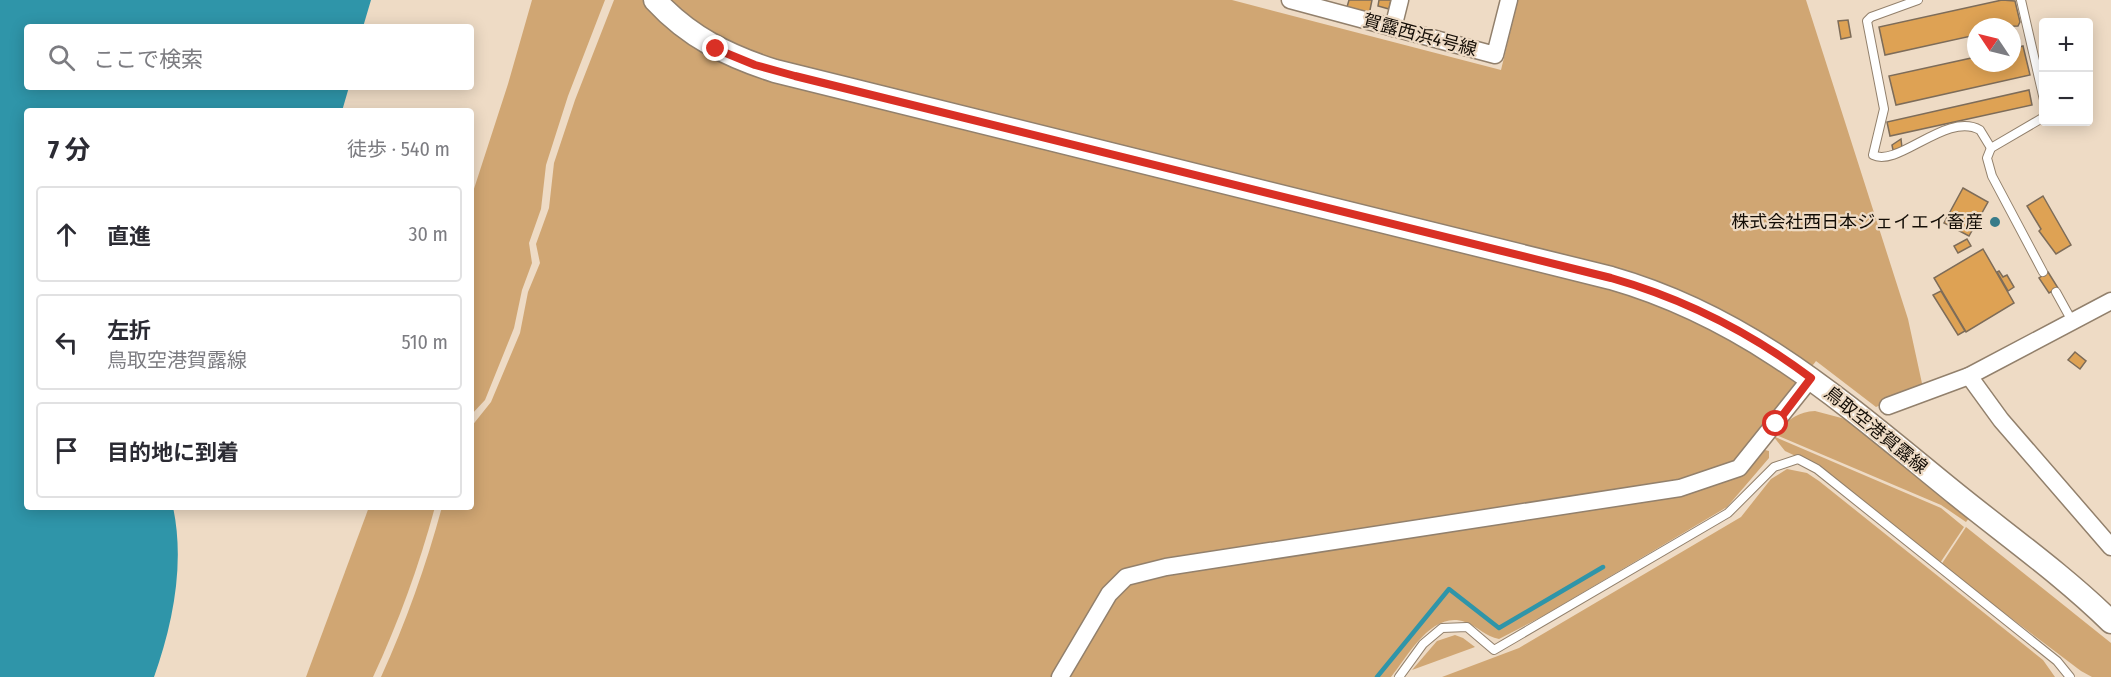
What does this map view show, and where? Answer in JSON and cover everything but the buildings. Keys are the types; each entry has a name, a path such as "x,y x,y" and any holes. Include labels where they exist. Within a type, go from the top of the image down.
{"main road":[{"name":"鳥取空港賀露線","path":"655,0 697,38 735,58 775,71 1634,285 1722,321 1782,356 1811,378 2060,578 2111,622"}],"street":[{"name":"賀露西浜4号線","path":"1293,0 1495,55 1509,0"},
{"path":"1393,28 1400,0"},
{"path":"1888,406 1969,376 2111,301"},
{"path":"1969,376 2001,420 2111,546"},
{"path":"1060,677 1108,594 1126,577 1166,567 1680,488 1739,468 1811,378"}],"lane":[{"path":"1918,0 1871,17 1867,21 1884,109 1873,155 1880,158 1903,151 1928,136 1969,127 1980,130 1990,148"},
{"path":"2021,0 2039,81"},
{"path":"2039,119 1990,148 1987,158 1992,176 2043,272"},
{"path":"2056,292 2072,321"},
{"path":"1399,677 1423,644 1442,628 1467,627 1494,650 1728,513 1774,467 1798,459 1817,469 2057,661 2070,677"}],"shaded area":[{"path":"532,0 605,0 568,96 546,165 541,209 529,243 532,263 522,290 514,328 485,400 474,412 474,189"},
{"path":"614,0 1232,0 1501,70 1518,0 1806,0 1908,319 1923,388 1876,407 1816,361 1739,462 1703,476 1356,529 1150,565 1125,574 1052,677 381,677 415,594 441,510 474,510 474,423 491,402 520,333 528,292 540,263 536,244 549,208 554,163 575,100"},
{"path":"1815,411 1849,420 1969,518 1966,522 1941,505 1774,434 1792,418"},
{"path":"1773,436 1941,508 1964,527 1940,563 1819,467 1785,451"},
{"path":"1765,450 1769,451 1769,458 1727,507 1545,615 1499,639 1465,622 1453,620 1442,623 1422,637 1391,677 1068,677 1113,601 1129,585 1151,577 1679,493"},
{"path":"1787,469 1807,473 1819,481 2043,660 2055,677 1442,677 1519,648 1741,517 1771,479"},
{"path":"368,510 434,510 408,593 373,677 306,677"},
{"path":"1966,527 2111,643 2111,677 2092,677 2081,671 1941,565"},
{"path":"1455,635 1475,647 1412,670 1437,641"}],"water":[{"path":"0,0 371,0 364,24 24,24 24,90 348,90 343,108 24,108 24,510 173,510 178,550 172,615 154,677 0,677"}],"waterway":[{"path":"1377,677 1449,589 1499,628 1603,567"}],"place":[{"name":"株式会社西日本ジェイエイ畜産","path":"1995,222"}],"route":[{"path":"716,49 775,71 1611,278 1655,292 1694,307 1732,326 1782,356 1811,378 1776,424"}]}
